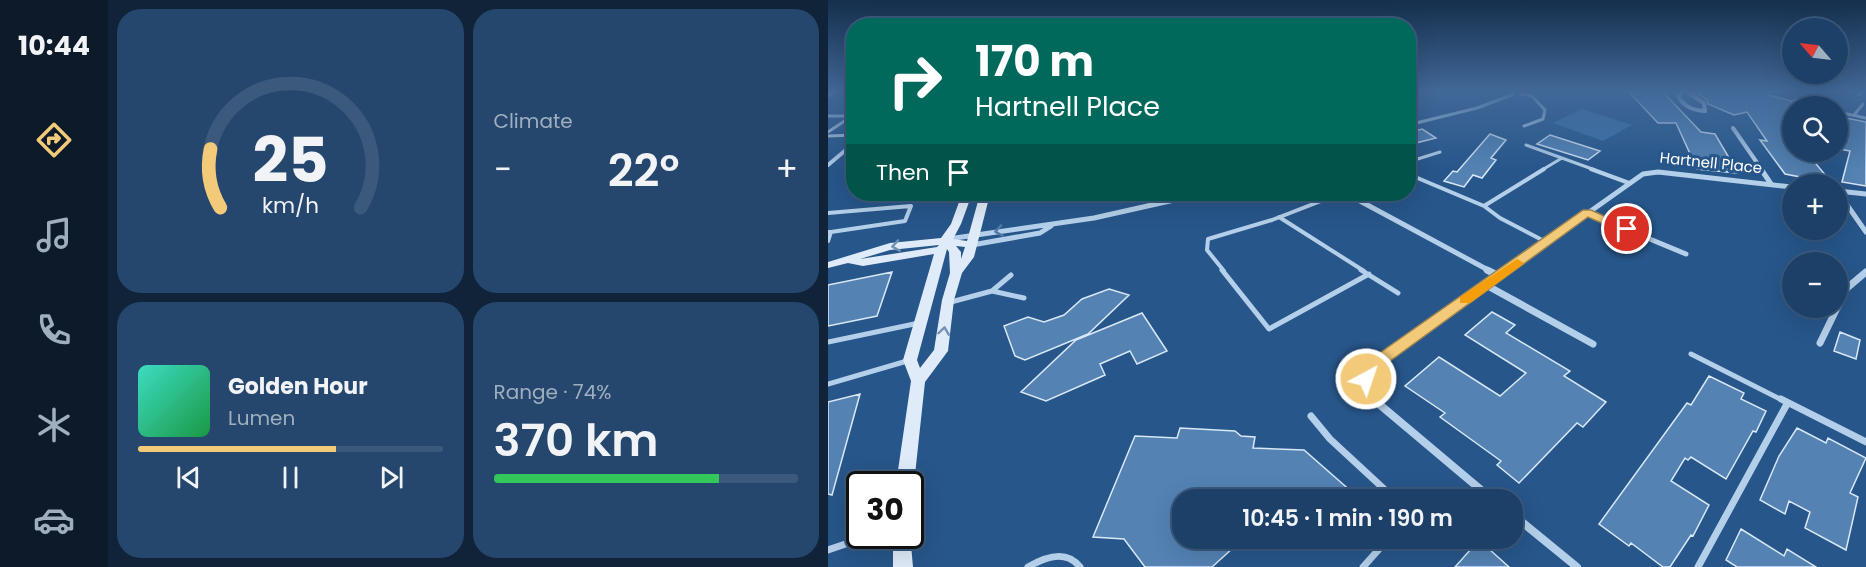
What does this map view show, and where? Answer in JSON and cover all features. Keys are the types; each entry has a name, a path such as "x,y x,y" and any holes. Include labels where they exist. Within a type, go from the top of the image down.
{"street":[{"name":"Hartnell Place","path":"1733,128 1771,184"},
{"path":"828,165 846,150"},
{"name":"Hartnell Place","path":"1480,489 1379,407 1367,391 1366,379 1377,363 1643,174 1658,172 1782,186"},
{"path":"1848,193 1866,194"},
{"path":"907,471 918,381 910,360 919,323 944,245 956,224 964,201"},
{"path":"956,273 968,257 983,201"},
{"path":"828,265 849,261 863,263 1168,201"},
{"path":"1360,201 1499,276"},
{"path":"1848,206 1866,232"},
{"path":"1587,213 1686,254"},
{"path":"973,240 1040,233 1052,226"},
{"path":"918,381 941,351 948,302 956,273 955,252 944,245"},
{"path":"1848,287 1866,272"},
{"path":"1486,285 1593,344"},
{"path":"1820,343 1832,318"},
{"path":"1523,523 1577,567"},
{"path":"903,549 903,567"}],"lane":[{"path":"1416,123 1439,117"},
{"path":"1524,126 1543,117"},
{"path":"828,134 846,120"},
{"path":"828,134 846,135"},
{"path":"1526,145 1629,183"},
{"path":"1416,160 1440,152"},
{"path":"1484,206 1562,158"},
{"path":"1416,177 1484,206 1500,218 1546,242"},
{"path":"1321,201 1279,217 1208,239 1207,250 1269,329 1369,274"},
{"path":"828,213 911,206 905,221 830,232 828,241"},
{"path":"1279,217 1398,293"},
{"path":"948,302 992,291 1011,275"},
{"path":"992,291 1023,298"},
{"path":"828,342 919,323"},
{"path":"1691,354 1866,442"},
{"path":"828,384 910,360"},
{"path":"1698,567 1787,404"},
{"path":"1311,416 1330,439 1384,489"},
{"path":"828,549 846,543"},
{"path":"1363,567 1379,549"},
{"path":"1028,567 1037,561 1058,556 1072,559 1080,567"}],"shaded area":[{"path":"1564,117 1608,117 1632,125 1603,141 1553,123"}],"building":[{"path":"1653,117 1687,117 1701,132 1715,134 1738,173 1697,169 1676,123 1658,123"},
{"path":"1751,117 1782,117 1782,162 1814,162 1824,174 1785,174 1760,140 1767,141"},
{"path":"1848,118 1866,122 1866,186 1848,183 1848,174 1844,174 1850,151 1848,151"},
{"path":"1422,129 1436,138 1416,143 1416,131"},
{"path":"1490,134 1506,140 1491,158 1496,160 1482,178 1473,175 1464,187 1444,181 1453,171 1457,172"},
{"path":"1550,135 1600,151 1588,160 1537,144"},
{"path":"892,272 877,316 828,326 828,285"},
{"path":"1109,289 1129,295 1088,334 1025,360 1015,356 1004,326 1028,317 1044,322 1064,315 1082,299"},
{"path":"1492,312 1515,325 1506,333 1570,371 1564,376 1606,402 1583,427 1577,423 1519,483 1497,465 1501,461 1440,417 1445,413 1405,386 1439,357 1500,396 1526,373 1465,335"},
{"path":"1142,313 1167,351 1137,364 1130,351 1100,364 1105,375 1046,401 1021,392 1076,340"},
{"path":"1840,332 1860,340 1856,359 1834,351"},
{"path":"1709,376 1744,393 1741,399 1766,411 1756,432 1753,431 1726,479 1691,457 1688,460 1685,458 1671,481 1709,505 1693,536 1691,535 1670,567 1663,567 1631,543 1629,546 1599,524 1687,403 1691,405"},
{"path":"860,394 832,495 828,494 828,402"},
{"path":"1180,428 1235,431 1241,436 1255,437 1253,448 1304,450 1348,489 1172,489 1172,549 1232,549 1212,567 1145,567 1124,539 1093,537 1135,436 1177,438"},
{"path":"1797,428 1826,443 1828,438 1866,458 1850,493 1858,497 1846,550 1805,528 1810,512 1789,501 1785,514 1760,500 1779,456"},
{"path":"1741,529 1784,556 1787,549 1816,567 1737,567 1726,560"},
{"path":"1471,549 1489,549 1509,567 1455,567"}],"slow traffic":[{"path":"1465,300 1517,263"}],"route":[{"path":"1366,379 1370,370 1377,363 1587,213 1627,229"}]}
